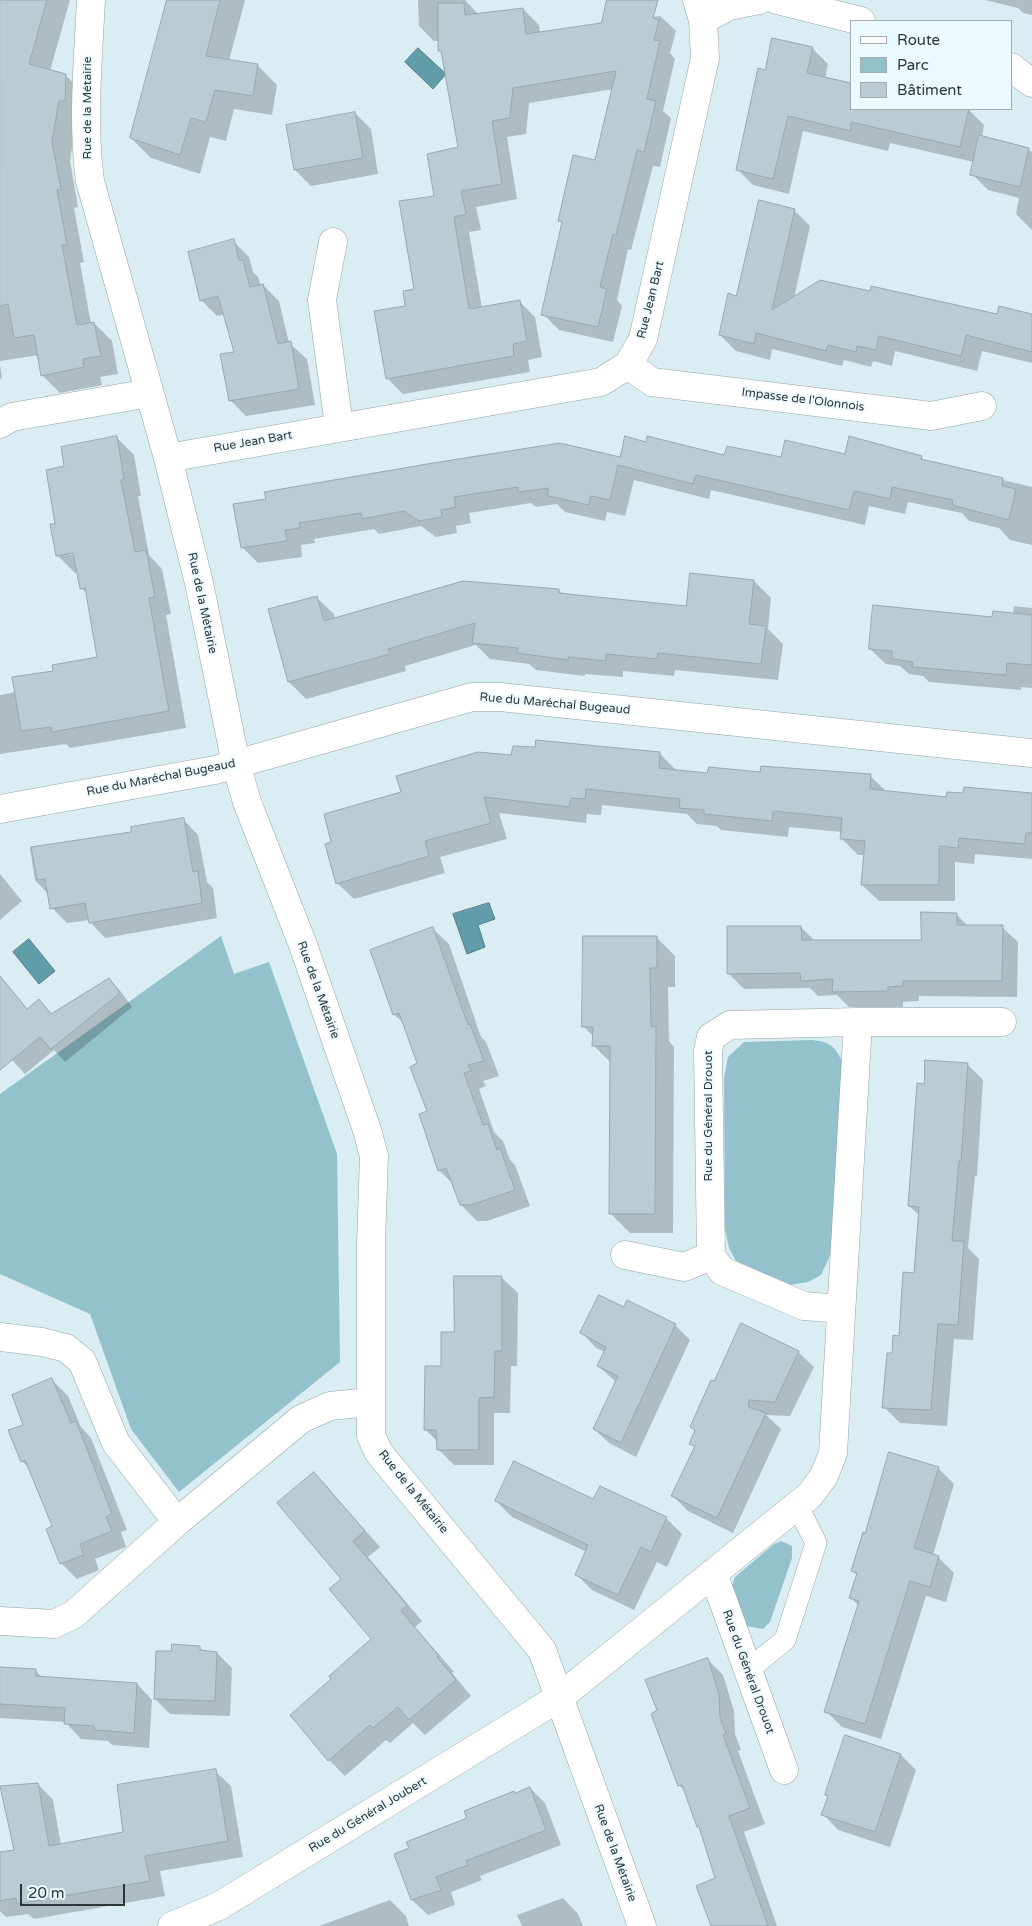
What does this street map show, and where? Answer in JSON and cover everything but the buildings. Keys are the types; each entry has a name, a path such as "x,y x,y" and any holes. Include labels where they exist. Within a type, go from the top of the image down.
{"street":[{"name":"Rue de la Métairie","path":"91,0 86,145 90,181 168,458 199,583 236,764 247,802 302,945 368,1130 374,1156 370,1243 371,1436 379,1452 542,1650 642,1926"},
{"path":"700,10 759,0"},
{"path":"777,0 857,20"},
{"name":"Rue Jean Bart","path":"168,458 339,426 601,382 628,365 643,339 705,58 700,10"},
{"path":"1012,68 1032,83"},
{"path":"333,242 322,300 339,426"},
{"name":"Impasse de l'Olonnois","path":"628,365 652,382 931,416 982,406"},
{"path":"0,424 12,418 149,393"},
{"name":"Rue du Maréchal Bugeaud","path":"0,809 215,770 472,697 500,697 1032,753"},
{"path":"560,1698 810,1495 824,1476 833,1453 858,1022"},
{"name":"Rue du Général Drouot","path":"711,1256 708,1051 711,1037 730,1025 858,1022 1002,1022"},
{"path":"625,1255 684,1266 711,1256 722,1271 804,1306 841,1309"},
{"path":"0,1337 42,1342 66,1348 82,1361 116,1443 177,1522"},
{"path":"0,1621 54,1624 74,1615 177,1522 301,1419 330,1406 370,1402"},
{"name":"Rue du Général Drouot","path":"712,1573 784,1770"},
{"name":"Rue du Général Joubert","path":"172,1926 219,1906 560,1698"}],"lane":[{"path":"748,1670 785,1640 816,1543 797,1505"}],"green space":[{"path":"221,936 234,974 269,962 337,1154 340,1362 179,1492 131,1429 90,1314 0,1274 0,1094"},
{"path":"812,1040 824,1042 832,1046 844,1065 832,1251 821,1275 808,1282 789,1285 736,1261 729,1248 725,1229 724,1078 728,1057 744,1042"},
{"path":"781,1541 792,1546 792,1558 770,1622 763,1629 746,1626 732,1586 735,1577 774,1544"}],"shaded area":[{"path":"418,48 446,74 433,89 405,62"},
{"path":"489,903 495,919 478,925 485,947 467,954 453,914"},
{"path":"29,939 55,971 39,984 13,952"}]}
